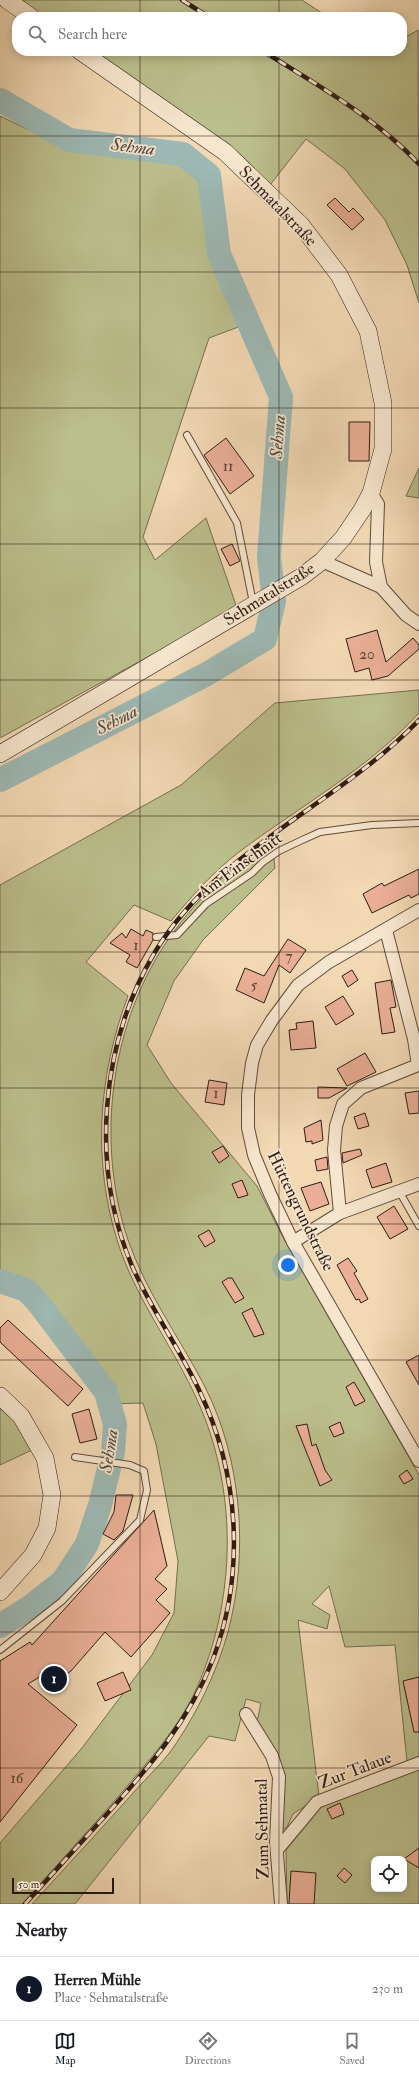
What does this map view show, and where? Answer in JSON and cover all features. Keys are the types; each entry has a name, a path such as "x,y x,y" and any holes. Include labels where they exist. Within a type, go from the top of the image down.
{"main road":[{"path":"7,0 24,12"},
{"name":"Sehmatalstraße","path":"0,754 257,603 322,561 343,538 371,493 383,449 383,403 368,331 339,275 301,225 225,152 87,56"},
{"path":"0,1396 21,1416 46,1458 52,1495 47,1528 33,1555 0,1592"}],"street":[{"path":"371,493 378,504 376,562 381,586"},
{"path":"322,561 381,586 406,614 419,624"},
{"name":"Hüttengrundstraße","path":"419,910 329,962 298,985 272,1020 257,1045 252,1063 248,1095 248,1128 254,1155 293,1242 419,1461"},
{"path":"340,1213 334,1150 336,1126 343,1104 361,1088 418,1065 414,1039 386,930"},
{"path":"293,1242 340,1213 419,1184"},
{"name":"Zum Sehmatal","path":"246,1714 272,1756 279,1777 277,1850 281,1904"},
{"name":"Zur Talaue","path":"277,1850 316,1802 419,1763"}],"lane":[{"path":"187,435 236,523 257,603"},
{"name":"Am Einschnitt","path":"156,938 177,934 206,904 252,873 275,854 300,840 320,832 372,825 419,823"},
{"path":"399,1191 419,1226"},
{"path":"0,1650 14,1641 62,1602 140,1520 147,1490 144,1471 130,1465 88,1458 75,1458"}],"green space":[{"path":"7,0 302,0 320,12 24,12"},
{"path":"418,30 419,303 407,265 385,220 345,169 306,139 270,185 87,56 407,56 407,36"},
{"path":"0,116 64,147 178,163 202,182 209,257 241,326 209,338 143,537 155,560 206,518 237,608 0,738"},
{"path":"419,468 419,498 406,496"},
{"path":"419,690 419,713 378,752 332,787 262,835 229,860 203,885 171,921 134,905 86,962 128,996 110,1057 105,1088 102,1119 104,1181 110,1212 125,1263 143,1300 184,1372 208,1427 219,1465 225,1503 227,1542 225,1581 219,1620 208,1658 187,1708 170,1733 123,1791 22,1904 0,1904 0,1843 82,1748 152,1655 174,1613 178,1561 156,1444 143,1403 108,1404 36,1300 26,1290 0,1281 0,885 181,785 275,703"},
{"path":"262,846 274,859 275,868 203,940 174,981 147,1045 171,1083 257,1186 285,1241 419,1475 419,1904 287,1904 286,1850 323,1805 408,1771 395,1645 345,1647 329,1586 312,1604 330,1615 327,1629 298,1620 319,1797 293,1814 286,1829 280,1828 282,1801 257,1722 261,1703 246,1699 235,1741 209,1736 75,1904 32,1904 173,1749 193,1716 213,1675 224,1647 235,1601 240,1538 234,1475 227,1444 217,1414 204,1385 153,1296 135,1259 128,1240 118,1202 112,1163 111,1122 114,1082 122,1043 134,1004 151,968 172,934 202,897"},
{"path":"0,1406 17,1422 32,1450 0,1465"}],"building":[{"path":"335,198 349,212 353,208 364,219 352,230 327,205"},
{"path":"349,422 370,422 369,461 349,461"},
{"path":"226,438 254,476 230,494 204,455"},
{"path":"232,544 240,561 230,566 221,549"},
{"path":"377,630 386,662 413,638 419,645 419,649 388,676 372,680 369,668 355,672 346,639"},
{"path":"419,869 419,894 411,898 409,895 372,913 363,894 382,883 384,886"},
{"path":"131,929 143,936 146,930 153,933 153,940 137,968 126,962 130,955 110,943 122,933 126,938"},
{"path":"288,939 306,950 290,973 279,965 264,1003 236,990 245,968 264,976"},
{"path":"352,970 358,980 348,987 342,976"},
{"path":"391,980 396,1007 390,1008 395,1032 382,1034 375,983"},
{"path":"343,996 354,1014 336,1025 325,1007"},
{"path":"313,1021 316,1048 291,1050 289,1030 297,1029 296,1023"},
{"path":"365,1053 376,1072 347,1086 337,1069"},
{"path":"209,1080 227,1083 224,1105 205,1102"},
{"path":"318,1087 347,1088 329,1098 318,1098"},
{"path":"419,1091 419,1113 409,1114 405,1093"},
{"path":"365,1113 369,1126 358,1129 354,1117"},
{"path":"321,1120 323,1140 312,1144 312,1141 306,1142 304,1128"},
{"path":"223,1146 229,1156 219,1163 212,1152"},
{"path":"360,1149 362,1155 343,1163 342,1153"},
{"path":"327,1157 328,1169 317,1171 315,1160"},
{"path":"386,1163 392,1182 372,1188 366,1170"},
{"path":"242,1180 248,1195 238,1198 232,1184"},
{"path":"321,1182 329,1204 310,1211 301,1188"},
{"path":"394,1206 408,1229 390,1239 377,1217"},
{"path":"209,1230 215,1241 205,1247 198,1236"},
{"path":"348,1258 357,1271 354,1273 368,1299 361,1303 359,1299 356,1300 337,1265"},
{"path":"228,1278 232,1278 244,1298 235,1303 222,1282"},
{"path":"252,1308 264,1334 254,1337 242,1313"},
{"path":"8,1320 83,1389 68,1406 0,1342 0,1328"},
{"path":"419,1355 419,1385 406,1362"},
{"path":"354,1382 365,1401 355,1406 346,1387"},
{"path":"89,1409 97,1439 80,1443 72,1414"},
{"path":"340,1422 344,1433 334,1437 329,1427"},
{"path":"307,1424 312,1446 316,1444 325,1470 332,1480 320,1486 296,1426"},
{"path":"407,1470 413,1479 404,1484 399,1476"},
{"path":"116,1495 133,1495 123,1531 114,1540 103,1534 114,1512"},
{"path":"154,1510 167,1566 155,1579 167,1589 156,1600 170,1613 131,1657 105,1632 71,1671 58,1680 51,1670 28,1684 77,1725 0,1822 0,1661 30,1642 32,1645"},
{"path":"123,1672 131,1690 105,1701 97,1683"},
{"path":"419,1677 419,1732 414,1732 403,1681"},
{"path":"340,1803 344,1814 332,1819 327,1809"},
{"path":"419,1848 419,1868 407,1861 407,1857"},
{"path":"344,1868 352,1875 345,1883 337,1876"},
{"path":"291,1871 316,1873 314,1904 289,1904"}],"waterway":[{"name":"Sehma","path":"0,100 69,140 183,154 209,175 219,254 281,397 269,557 274,601 265,639 205,675 0,780"},
{"name":"Sehma","path":"0,1281 26,1290 36,1300 106,1392 115,1424 113,1452 100,1505 87,1544 63,1581 30,1607 0,1626"}],"railway":[{"path":"182,0 201,12"},
{"path":"271,56 365,117 384,131 419,164"},
{"path":"25,1904 138,1779 180,1723 192,1703 213,1659 224,1626 234,1558 230,1489 223,1455 212,1422 199,1390 132,1266 119,1228 110,1188 106,1147 107,1106 112,1066 122,1026 136,988 155,952 181,916 211,884 280,829 352,778 387,750 419,720"}],"place":[{"name":"Herren Mühle","path":"54,1679"}]}
